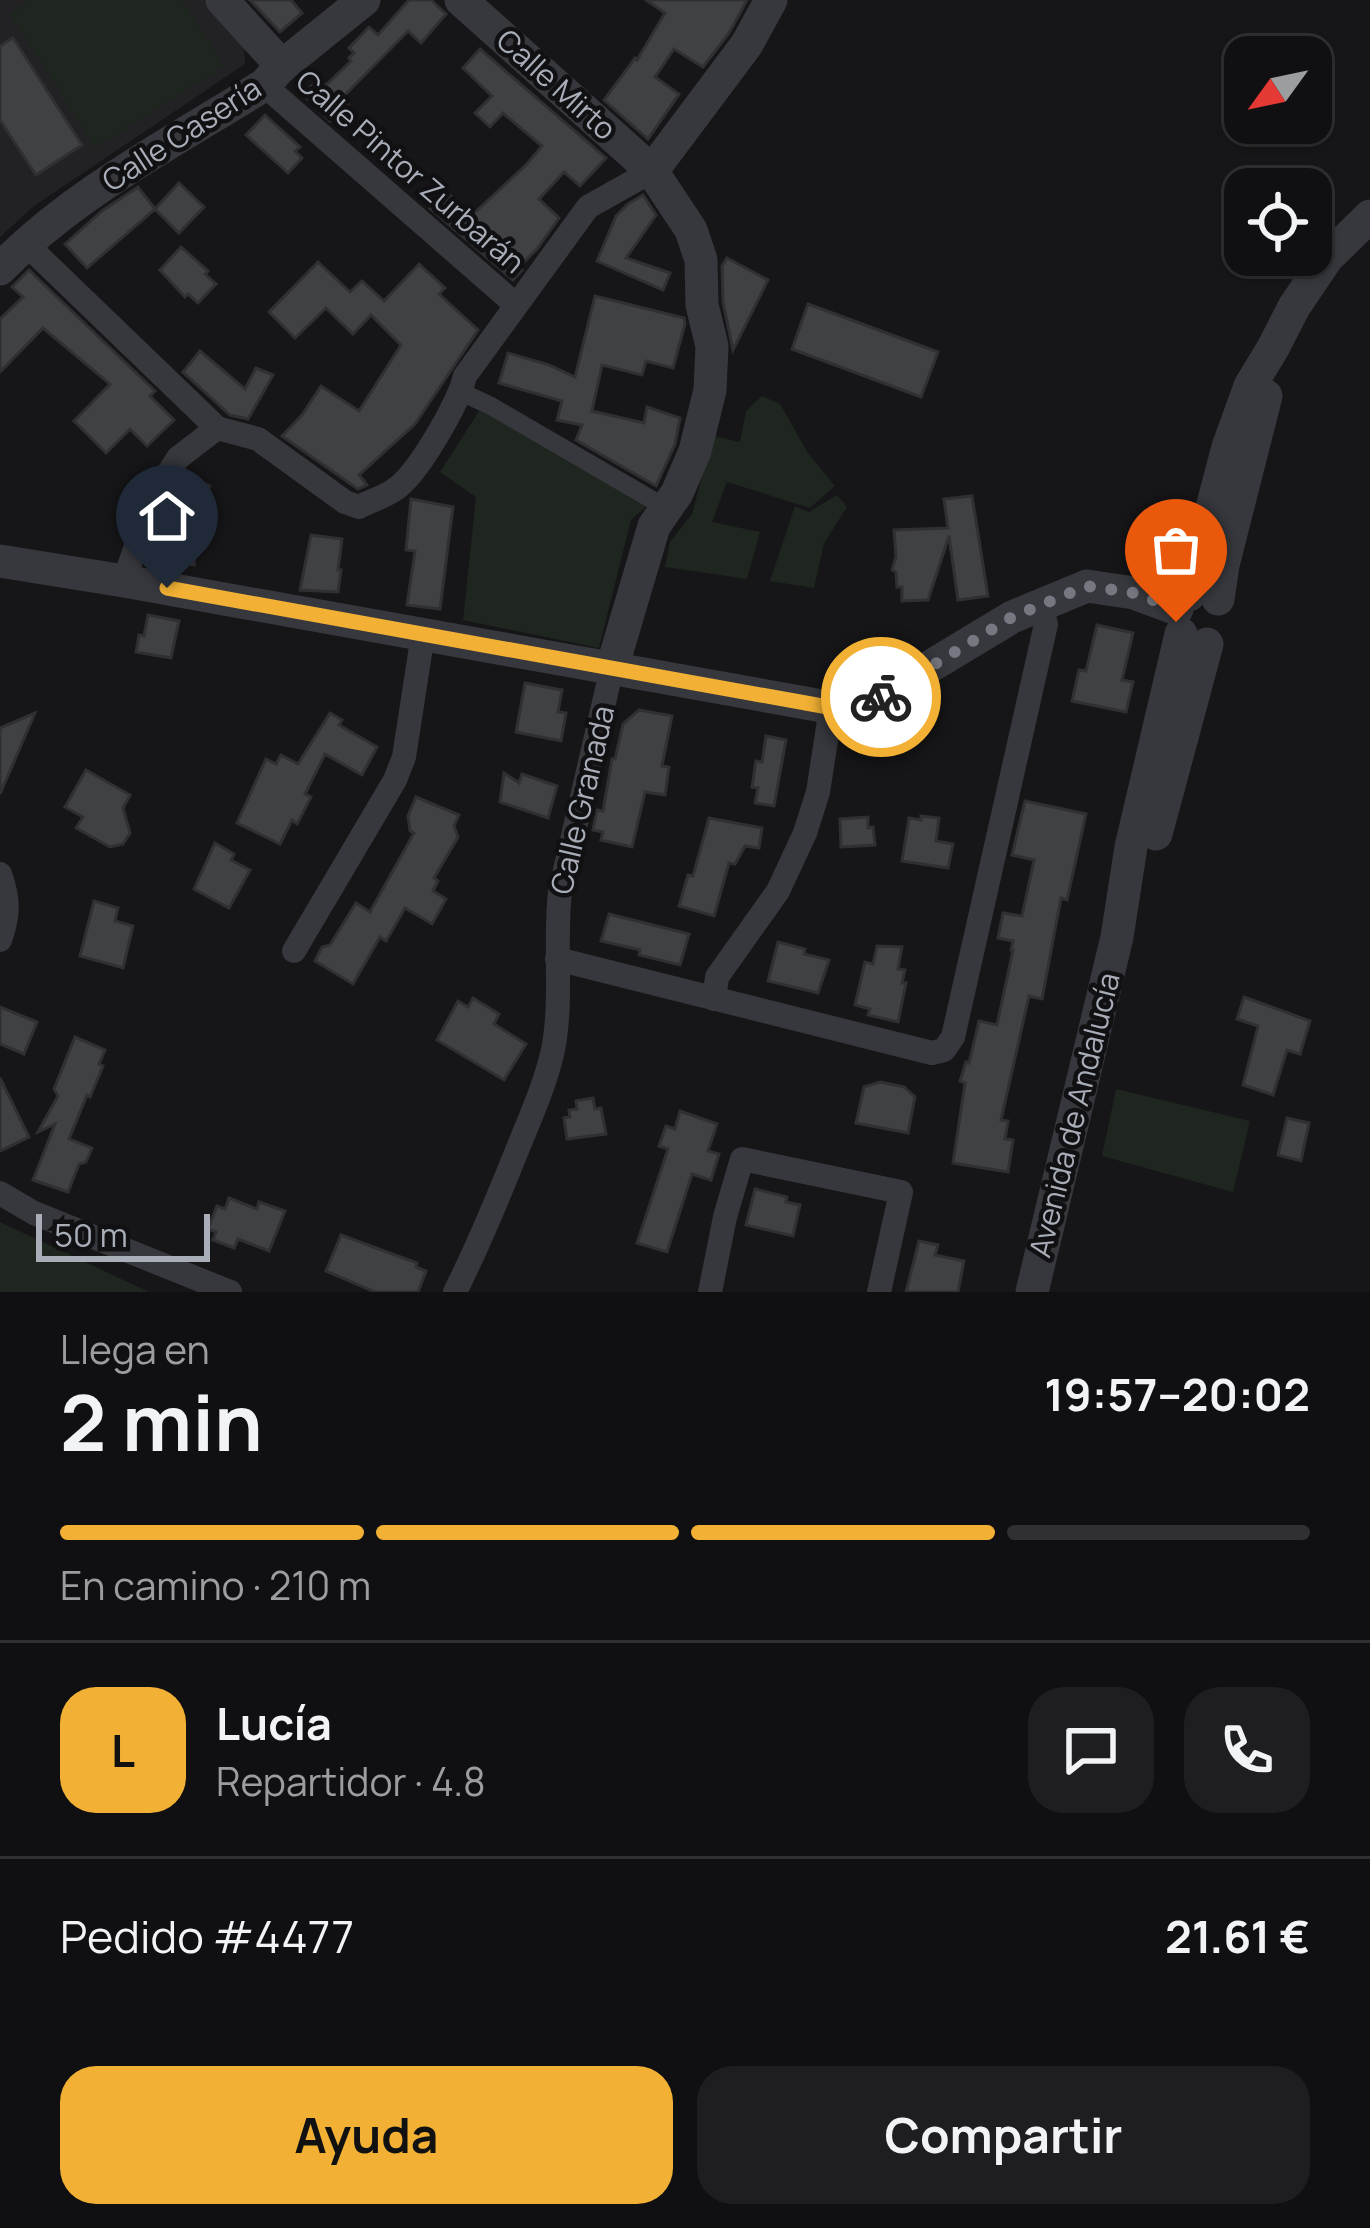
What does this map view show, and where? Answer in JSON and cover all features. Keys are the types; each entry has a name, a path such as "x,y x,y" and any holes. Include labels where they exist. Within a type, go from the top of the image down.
{"street":[{"path":"222,0 273,76"},
{"name":"Calle Casería","path":"0,268 74,203 273,76 364,0"},
{"name":"Calle Mirto","path":"460,0 652,170"},
{"path":"25,243 217,428 258,439 345,502 359,507 398,489 431,446 465,376 588,207 652,170 747,44 771,0"},
{"name":"Calle Pintor Zurbarán","path":"273,76 516,305"},
{"name":"Calle Granada","path":"455,1292 484,1235 544,1084 559,1007 556,928 560,892 613,668 653,528 668,509 694,451 710,390 712,346 702,304 701,260 691,230 652,170"},
{"name":"Avenida de Andalucía","path":"1032,1292 1118,937 1150,855 1195,616 1223,565 1266,398 1274,348 1327,258 1370,216"},
{"path":"461,392 668,509"},
{"path":"124,580 152,497 178,458 217,428"},
{"path":"0,561 850,711 1012,617 1087,586 1134,593 1195,616"},
{"path":"557,959 932,1053 944,1050 952,1037 1046,623 1040,603"},
{"path":"294,951 404,758 423,634"},
{"path":"714,999 717,977 778,891 805,833 818,792 831,708"},
{"path":"0,874 9,898 0,940"},
{"path":"710,1292 742,1159 901,1192 879,1292"},
{"path":"0,1193 191,1285 230,1292"}],"shaded area":[{"path":"0,0 205,0 244,45 245,64 34,206 0,237"},
{"path":"30,0 182,0 224,66 95,148 10,13"},
{"path":"762,396 780,404 808,453 835,486 810,508 727,482 712,522 760,532 747,579 665,567 670,542 692,514 713,436 740,442 746,411"},
{"path":"483,405 651,502 631,520 599,648 463,620 476,497 440,472"},
{"path":"837,495 847,507 824,543 814,588 770,581 795,506 809,512"},
{"path":"1116,1089 1250,1121 1233,1192 1102,1156"},
{"path":"0,1222 149,1292 0,1292"}],"building":[{"path":"250,0 291,0 302,13 280,32"},
{"path":"409,0 431,0 446,14 421,43 408,31 342,98 348,104 330,121 303,94 319,79 325,86 351,61 354,53 349,48 369,27 378,35"},
{"path":"646,0 747,0 703,67 674,49 655,77 679,94 648,139 604,100 637,60 665,13"},
{"path":"13,38 82,145 36,175 0,120 0,46"},
{"path":"480,49 606,158 580,186 564,172 539,199 559,218 513,280 430,208 445,191 472,215 542,146 503,113 490,127 475,113 492,96 463,68"},
{"path":"265,115 300,147 295,151 302,158 288,173 246,135"},
{"path":"179,183 204,207 179,233 155,209"},
{"path":"138,187 155,209 87,268 65,244"},
{"path":"643,195 656,215 626,258 670,273 663,290 597,261 616,216"},
{"path":"181,247 216,284 198,303 188,294 185,297 160,270"},
{"path":"727,258 768,280 733,350 723,302 722,266"},
{"path":"318,262 350,292 362,281 384,301 419,264 445,288 439,294 478,330 415,424 359,475 367,485 358,489 282,436 321,386 359,411 401,345 371,315 353,334 326,308 295,338 269,312"},
{"path":"29,270 155,391 150,396 174,420 147,446 130,429 106,453 74,421 110,384 43,328 0,372 0,319 23,297 12,287"},
{"path":"595,296 684,318 673,368 646,361 642,375 602,365 592,411 644,423 647,407 680,418 675,444 656,486 576,440 582,425 557,420 562,401 499,383 508,353 575,377"},
{"path":"808,304 938,352 921,397 792,349"},
{"path":"200,351 245,389 256,368 273,375 248,419 230,415 183,372"},
{"path":"189,477 210,486 185,530 196,537 194,565 162,559 178,498 183,499"},
{"path":"972,496 988,596 958,600 949,536 928,600 902,601 902,587 897,587 892,570 894,530 948,528 944,499"},
{"path":"411,499 453,507 440,609 407,605 415,551 406,550"},
{"path":"311,535 342,539 338,592 300,590"},
{"path":"148,615 179,621 171,658 136,652"},
{"path":"1097,625 1133,633 1122,680 1133,682 1126,712 1072,701 1079,670 1086,671"},
{"path":"525,683 562,690 558,712 566,713 561,741 516,732"},
{"path":"639,710 672,716 662,766 669,767 665,795 645,792 632,847 601,840 603,832 593,830 597,810 603,811 623,724"},
{"path":"35,713 0,794 0,728"},
{"path":"330,713 342,720 339,725 377,747 362,775 325,754 305,794 311,797 280,844 237,823 266,759 276,764 281,755 298,764"},
{"path":"766,736 786,740 774,806 755,803 758,788 752,787"},
{"path":"86,770 130,795 123,808 130,833 123,844 110,847 76,828 83,817 65,807"},
{"path":"504,773 519,783 522,774 557,786 548,818 500,802"},
{"path":"416,797 459,815 454,826 458,837 434,878 438,881 433,891 446,899 432,924 405,908 386,941 380,937 353,984 315,961 356,903 370,912 414,833 408,816"},
{"path":"1025,801 1086,814 1067,900 1061,898 1042,999 1029,996 1001,1120 1008,1121 1005,1139 1013,1140 1008,1172 953,1163 965,1083 960,1081 979,1021 997,1025 1013,950 1013,941 998,938 1003,913 1022,916 1034,860 1012,855"},
{"path":"921,816 939,818 936,841 953,844 948,868 902,861 909,818 921,820"},
{"path":"868,817 875,845 841,847 840,819"},
{"path":"709,818 762,828 759,848 745,846 735,864 729,863 714,916 679,906"},
{"path":"215,843 234,854 231,860 250,870 229,908 194,889"},
{"path":"94,901 118,908 115,921 133,926 123,968 80,956"},
{"path":"609,914 689,934 680,965 601,941"},
{"path":"778,942 829,960 818,993 768,981"},
{"path":"877,946 902,947 898,969 905,970 902,983 906,983 898,1022 868,1015 870,1009 855,1005 865,962 873,964"},
{"path":"1244,997 1310,1021 1300,1054 1287,1050 1273,1095 1243,1085 1258,1026 1237,1019"},
{"path":"473,998 499,1014 494,1024 526,1044 504,1080 437,1040 458,1001 468,1007"},
{"path":"0,1007 37,1022 24,1054 0,1044"},
{"path":"75,1037 105,1050 99,1064 103,1066 69,1139 92,1148 86,1162 79,1164 68,1192 33,1180 55,1124 38,1132 58,1096 54,1089"},
{"path":"0,1078 29,1137 0,1151"},
{"path":"880,1082 904,1087 915,1097 908,1133 856,1123 864,1087"},
{"path":"593,1098 595,1109 601,1108 606,1134 567,1139 564,1118 570,1117 569,1110 577,1109 576,1101"},
{"path":"680,1111 717,1124 708,1151 719,1154 711,1180 692,1174 667,1252 637,1243 668,1149 659,1146 666,1126 675,1129"},
{"path":"1287,1118 1309,1123 1301,1161 1278,1155"},
{"path":"755,1189 800,1205 793,1236 746,1225"},
{"path":"229,1198 257,1209 259,1202 285,1211 269,1251 238,1239 234,1248 213,1240 216,1232 208,1229 217,1206 225,1209"},
{"path":"341,1235 417,1263 416,1267 426,1271 418,1292 375,1292 326,1271"},
{"path":"919,1241 938,1245 935,1255 964,1261 958,1292 906,1292"}],"way so far":[{"path":"881,697 1012,617 1087,586 1134,593 1178,609 1176,622"}],"route":[{"path":"167,588 850,711 881,697"}]}
